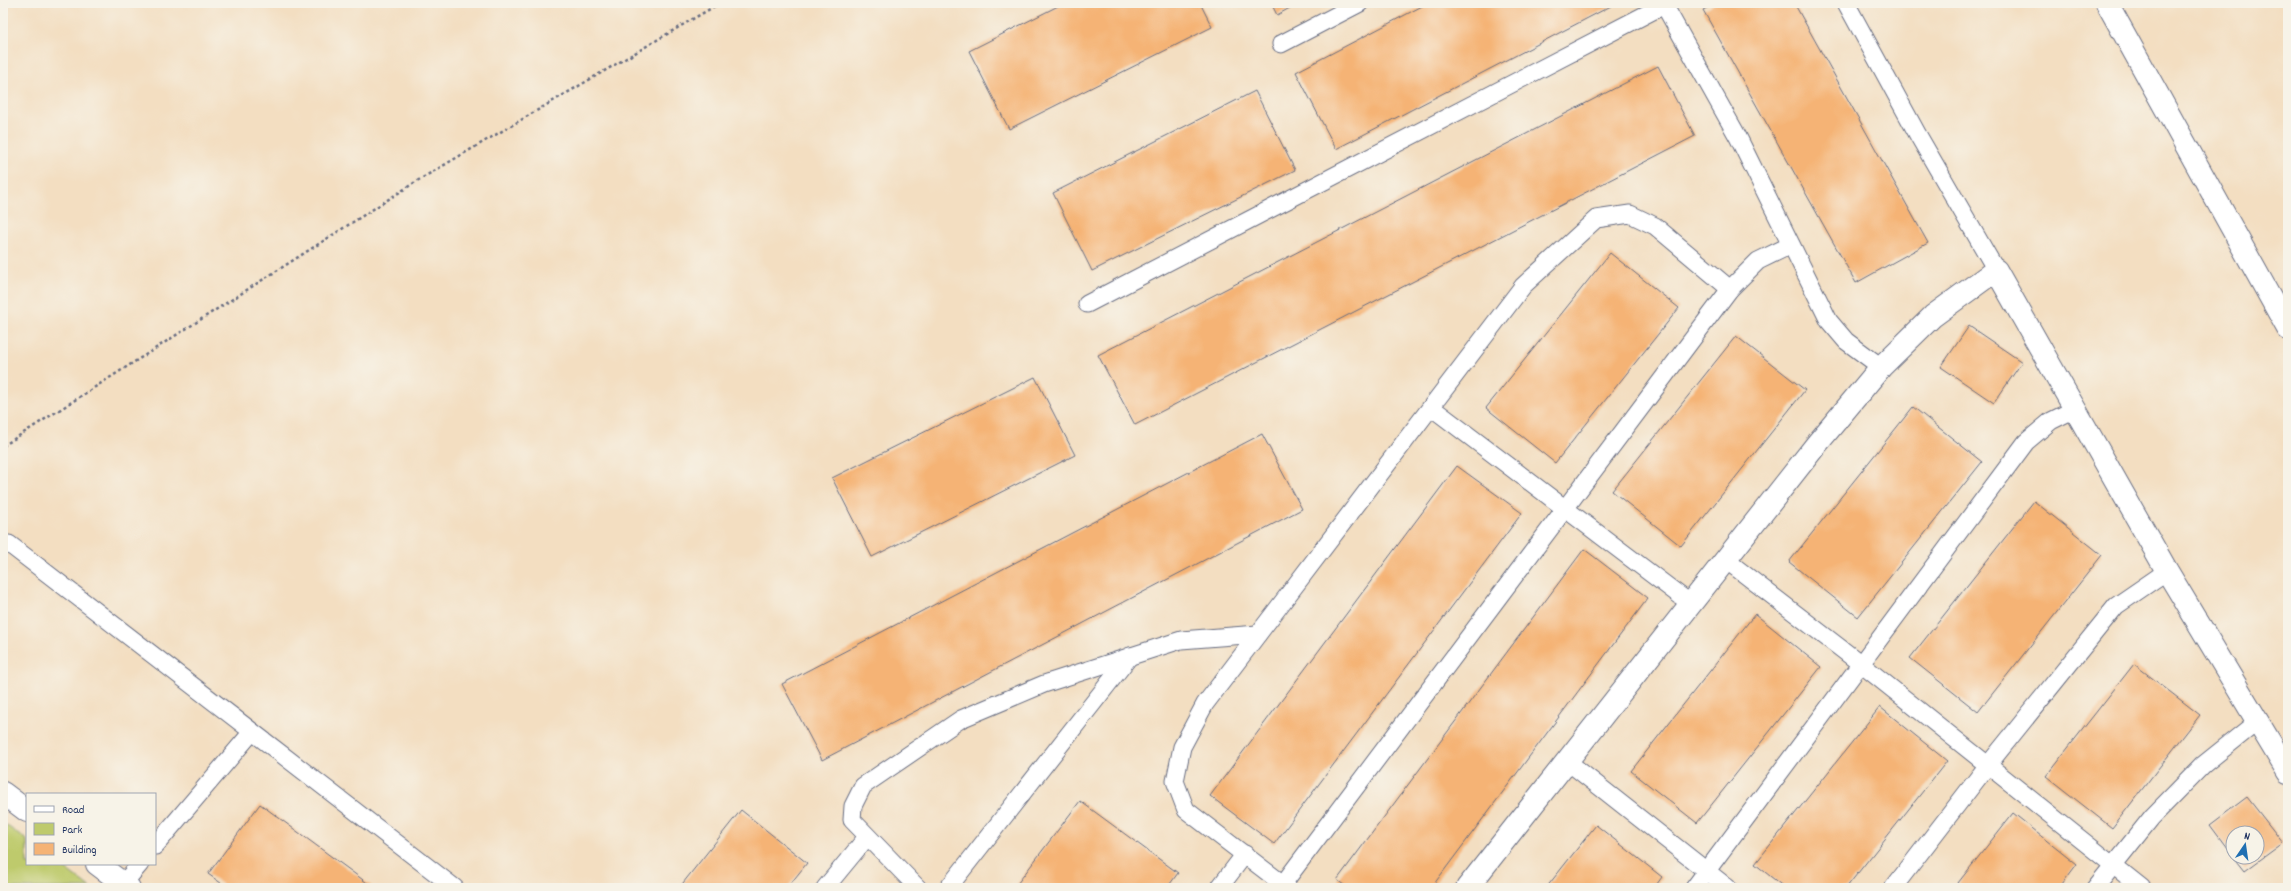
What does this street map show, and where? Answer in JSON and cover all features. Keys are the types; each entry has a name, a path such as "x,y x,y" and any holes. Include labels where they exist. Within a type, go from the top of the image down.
{"street":[{"path":"2107,3 2288,329"},
{"path":"1467,888 1691,604 1881,367 1933,316 1996,270 2168,571 2288,772"},
{"path":"3,793 26,810"},
{"path":"98,865 126,886"}],"lane":[{"path":"1281,44 1360,3"},
{"path":"1846,3 1918,135 1996,270"},
{"path":"1087,304 1664,4 1738,137 1830,321 1846,341 1881,367"},
{"path":"1730,289 1655,226 1630,214 1596,219 1523,286 1205,704 1182,747 1175,781 1186,810 1285,886 1730,289 1758,261 1791,245"},
{"path":"1431,407 1691,604"},
{"path":"1694,888 2026,442 2050,420 2075,409"},
{"path":"9,544 455,888"},
{"path":"1726,560 1861,664 2142,888"},
{"path":"1893,888 1988,765 2116,606 2168,571"},
{"path":"918,888 852,820 854,806 863,786 961,719 1044,684 1181,640 1258,634"},
{"path":"948,888 1130,656"},
{"path":"2095,888 2152,817 2203,765 2258,721"},
{"path":"156,845 252,732"},
{"path":"1567,761 1728,888"},
{"path":"825,888 867,837"},
{"path":"1219,888 1245,854"},
{"path":"126,886 139,865"}],"path":[{"path":"3,446 417,181 720,3"}],"green space":[{"path":"3,823 26,839 26,865 60,865 91,888 3,888"}],"building":[{"path":"1064,3 1200,3 1212,27 1009,129 969,51"},
{"path":"1271,3 1299,3 1277,15"},
{"path":"1428,3 1610,3 1611,6 1336,149 1296,72"},
{"path":"1716,3 1794,3 1928,243 1856,283 1703,10"},
{"path":"1658,66 1695,136 1135,425 1098,355"},
{"path":"1255,91 1295,170 1092,271 1053,193"},
{"path":"1610,253 1679,308 1555,463 1486,408"},
{"path":"1969,326 2022,362 1994,403 1941,367"},
{"path":"1736,336 1805,390 1681,546 1612,491"},
{"path":"1035,377 1075,455 872,557 832,478"},
{"path":"1913,407 1982,462 1858,617 1789,562"},
{"path":"1262,434 1302,509 822,760 782,684"},
{"path":"1457,466 1522,513 1274,844 1210,796"},
{"path":"2034,501 2102,555 1978,712 1910,658"},
{"path":"1584,549 1648,598 1431,888 1348,888 1337,880"},
{"path":"1755,614 1821,667 1697,823 1631,771"},
{"path":"2134,664 2200,715 2112,828 2046,776"},
{"path":"1880,707 1947,761 1846,888 1785,888 1755,864"},
{"path":"2247,797 2283,843 2265,856 2265,825 2225,825 2225,845 2210,825"},
{"path":"1080,801 1178,873 1167,888 1014,888"},
{"path":"260,804 374,888 228,888 208,874"},
{"path":"741,810 807,863 787,888 679,888"},
{"path":"2013,813 2077,864 2059,888 1954,888"},
{"path":"1596,825 1662,877 1654,888 1546,888"},
{"path":"2240,865 2253,865 2245,871"}]}
